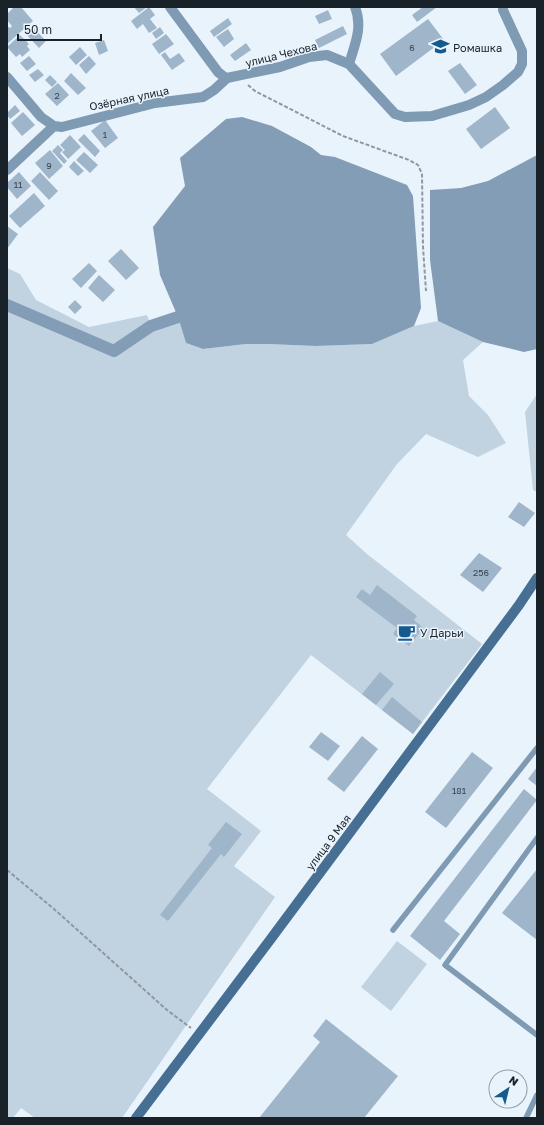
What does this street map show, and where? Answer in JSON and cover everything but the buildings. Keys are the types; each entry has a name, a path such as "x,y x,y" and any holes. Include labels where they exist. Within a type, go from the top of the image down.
{"street":[{"path":"170,7 218,72 227,78"},
{"path":"349,64 358,32 358,14 355,7"},
{"name":"улица Чехова","path":"227,78 280,66 308,57 327,55 349,64 395,114 405,117 432,116 469,105 486,97 518,72 523,59 522,51 503,7"},
{"path":"7,77 42,117 54,126 7,170"},
{"name":"Озёрная улица","path":"54,126 62,127 155,103 203,97 214,90 227,78"},
{"name":"улица 9 Мая","path":"136,1118 519,605 537,578"}],"lane":[{"path":"393,930 537,748"},
{"path":"537,838 445,965 537,1035"},
{"path":"526,1118 537,1095"}],"path":[{"path":"239,76 255,91 322,126 343,136 418,165 422,174 423,247 426,291"},
{"path":"7,870 54,909 167,1010 199,1034"}],"shaded area":[{"path":"242,117 272,126 311,147 321,155 335,157 407,185 413,196 421,308 414,326 372,344 316,346 246,344 203,349 186,343 178,317 160,275 153,227 185,186 180,158 226,119"},
{"path":"537,155 537,349 524,352 483,342 438,321 430,260 430,190 461,188 488,181"},
{"path":"7,268 20,274 36,300 89,327 147,315 151,326 178,317 186,343 203,349 246,344 316,346 372,344 414,326 438,321 483,342 463,360 469,396 488,415 506,443 478,457 426,434 397,464 346,535 367,554 482,644 413,734 311,655 207,789 261,831 234,866 275,897 122,1118 35,1118 21,1108 13,1118 7,1118"},
{"path":"537,394 537,492 533,490 525,412"},
{"path":"397,941 427,964 391,1011 361,987"}],"waterway":[{"path":"7,305 114,351 151,326 178,317"}],"place":[{"name":"Ромашка","path":"440,47"},
{"name":"У Дарьи","path":"407,632"}]}
